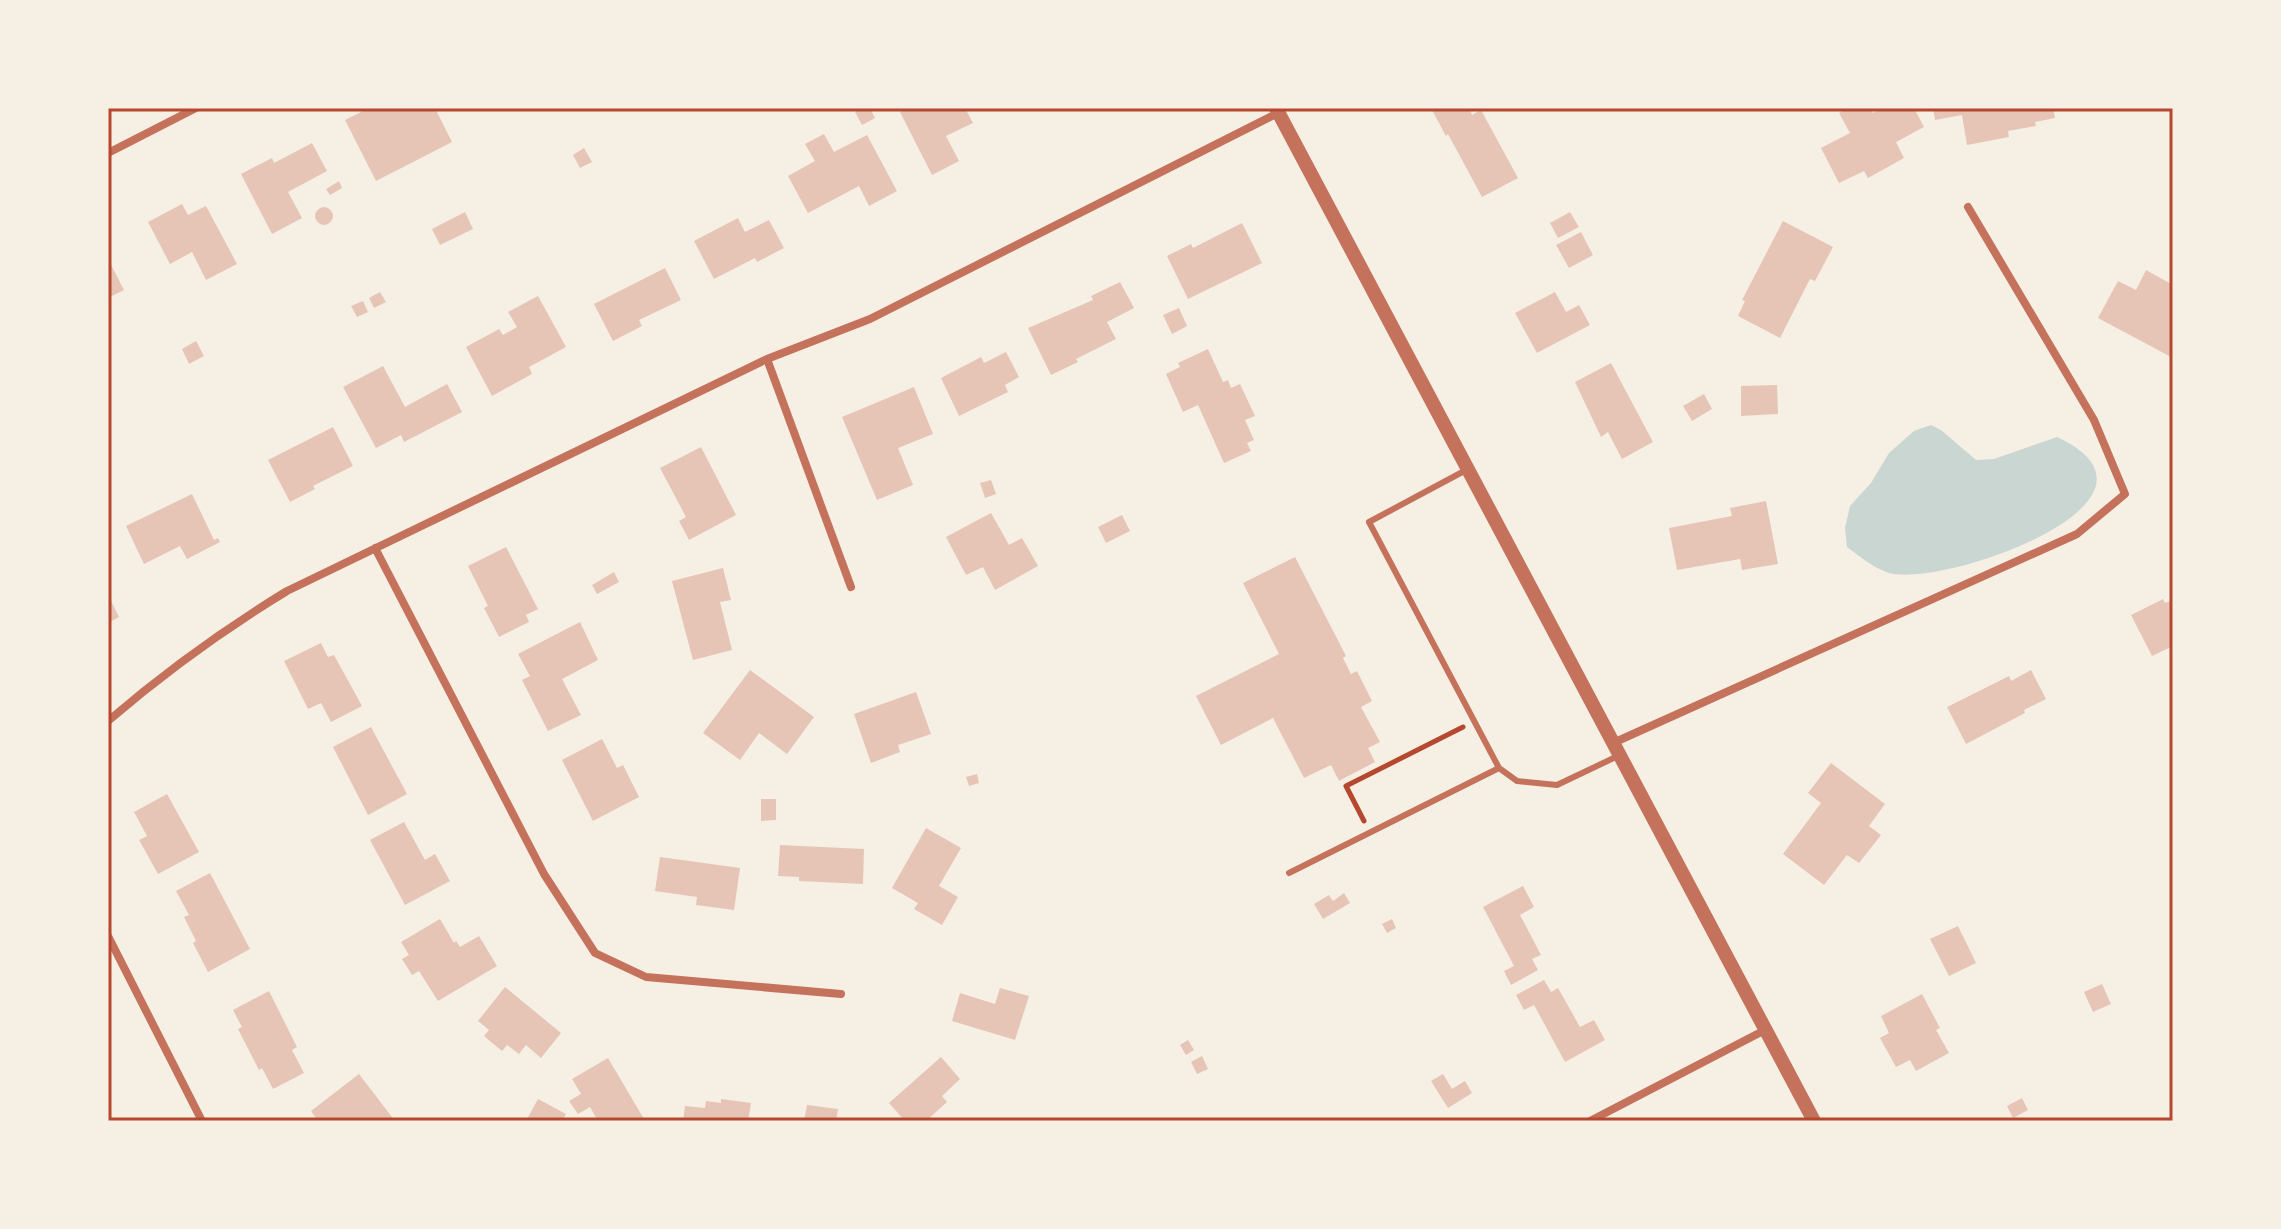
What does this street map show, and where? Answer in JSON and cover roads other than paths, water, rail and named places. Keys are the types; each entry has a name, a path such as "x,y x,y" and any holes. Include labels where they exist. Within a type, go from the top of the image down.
{"street":[{"path":"108,153 196,108"},
{"path":"108,721 162,675 222,631 287,591 767,359 870,319 1277,110 1814,1121"},
{"path":"1616,749 2077,534 2125,494 2094,420 1968,207"},
{"path":"767,359 851,587"},
{"path":"375,548 544,874 595,953 646,977 841,994"},
{"path":"108,936 202,1121"},
{"path":"1590,1121 1765,1030"}],"lane":[{"path":"1468,469 1369,522 1474,721 1499,768 1517,781 1557,785 1616,749"},
{"path":"1289,873 1499,768"}]}
